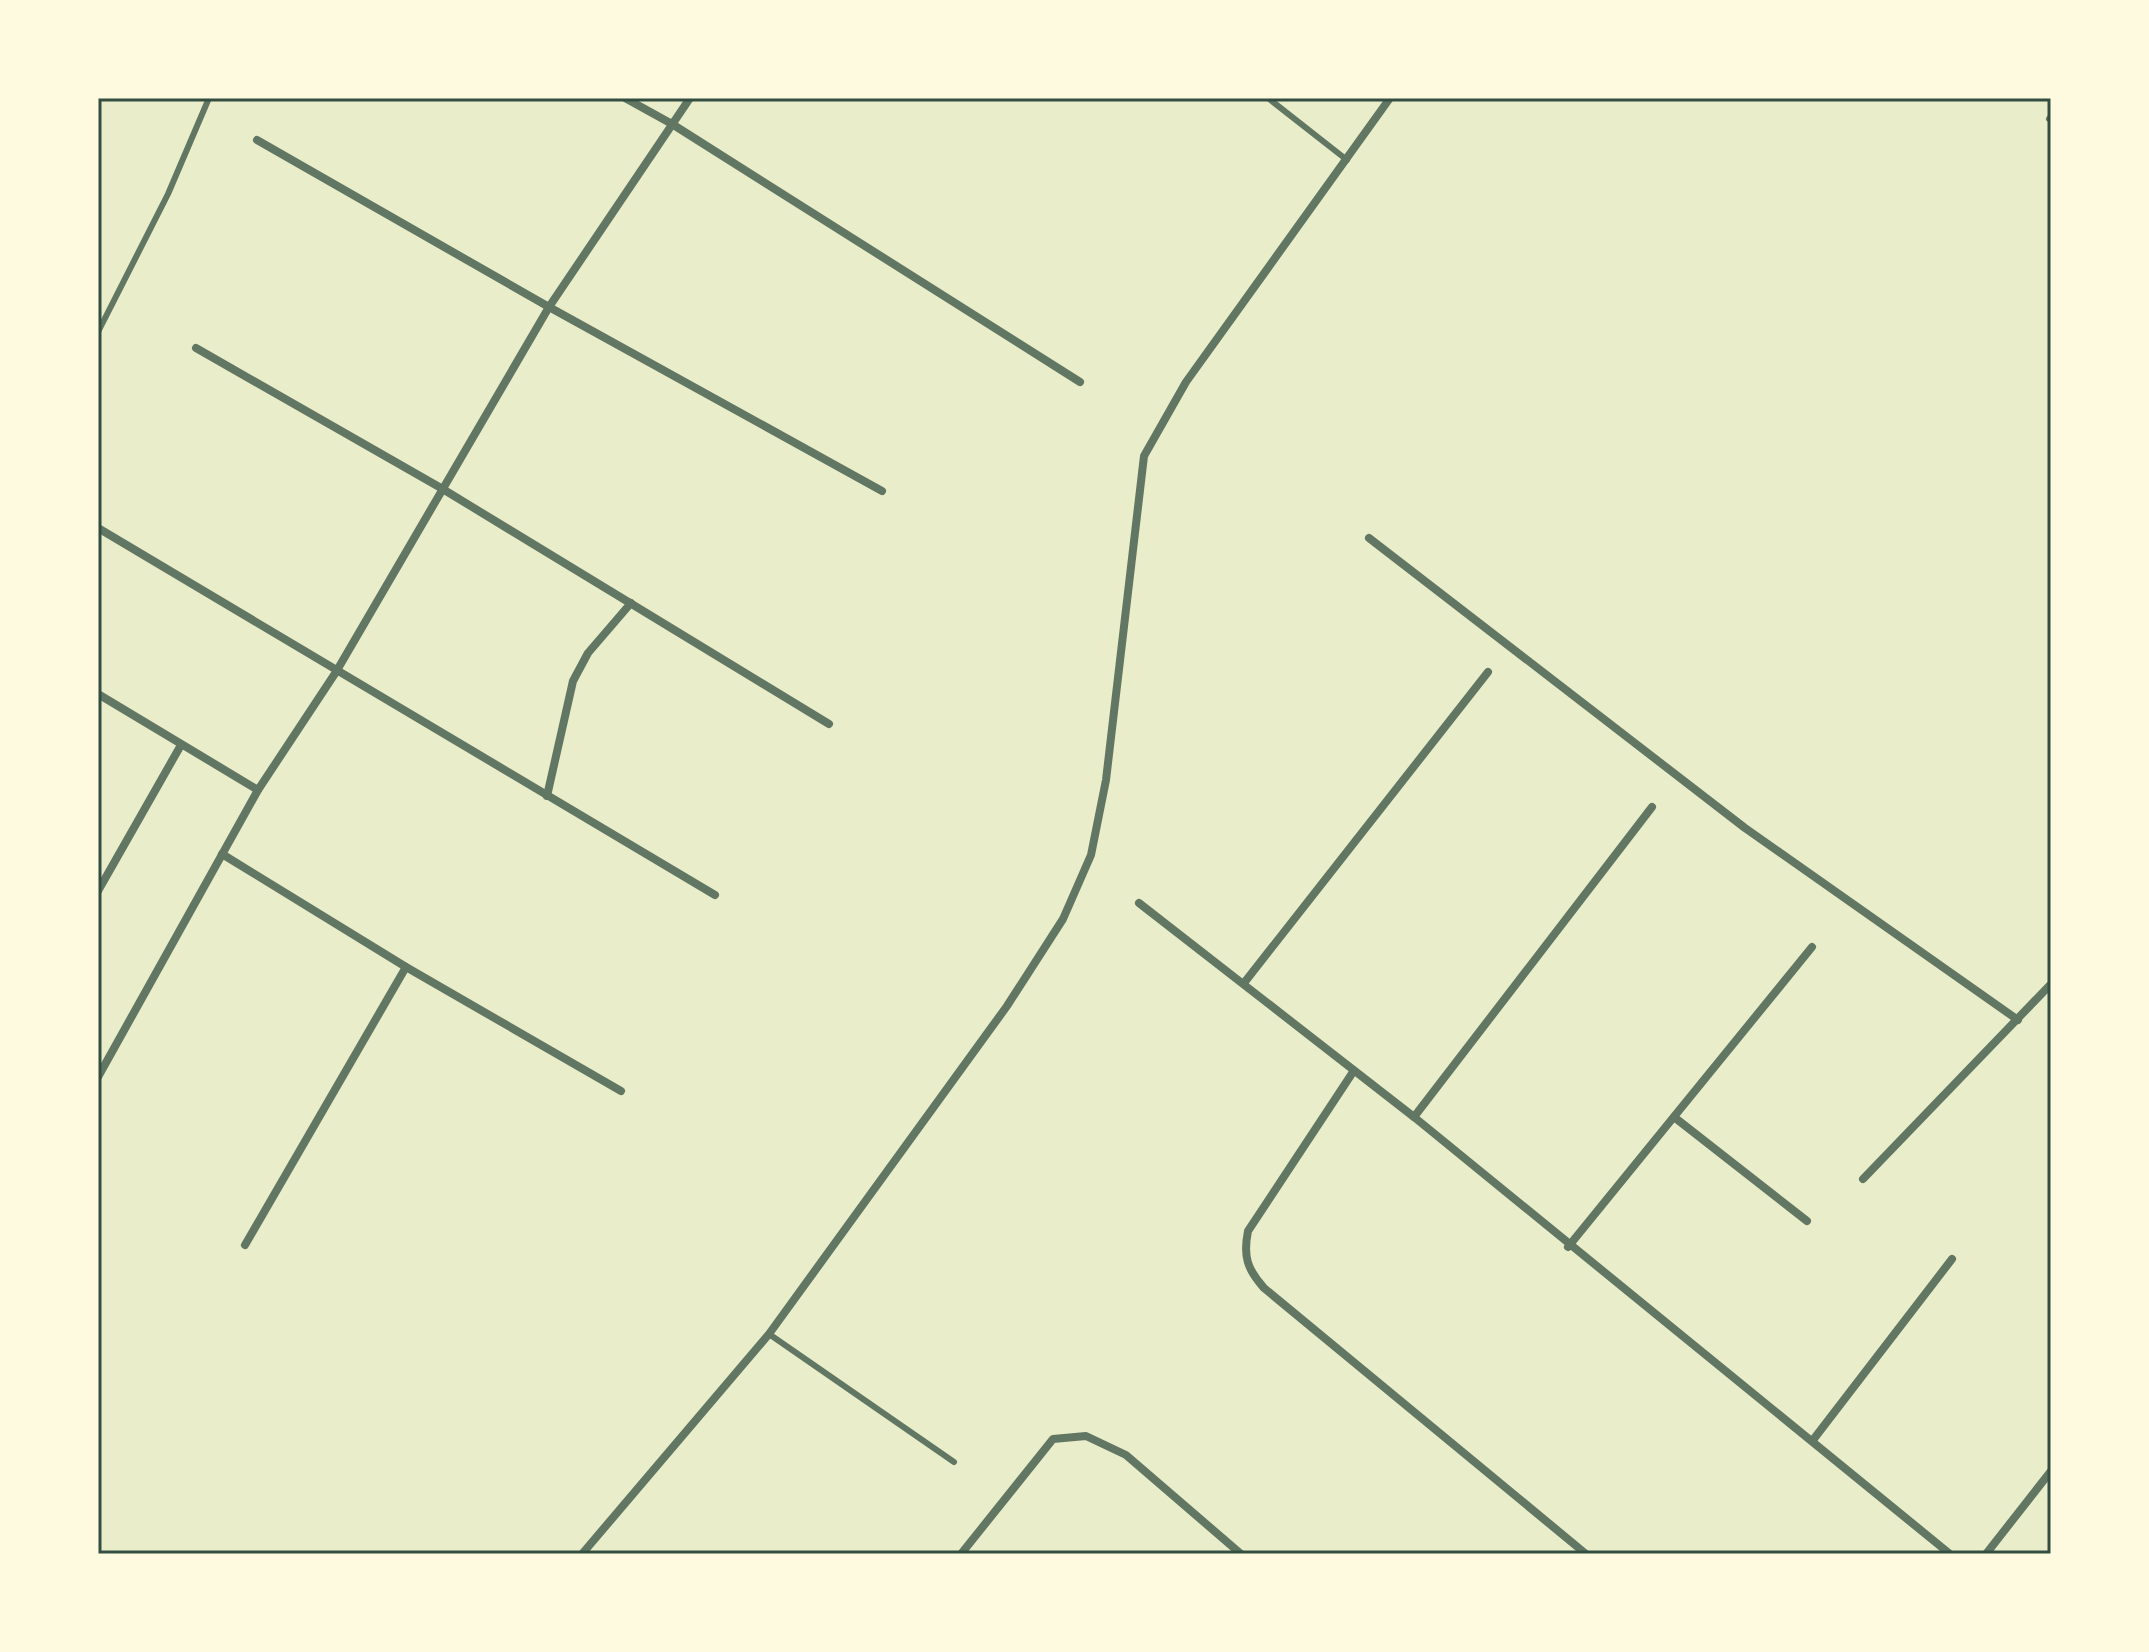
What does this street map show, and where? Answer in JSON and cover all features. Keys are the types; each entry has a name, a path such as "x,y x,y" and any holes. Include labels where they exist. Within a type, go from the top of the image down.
{"street":[{"path":"625,98 672,124 1080,382"},
{"path":"98,1077 258,790 336,672 549,307 690,98"},
{"path":"582,1554 769,1334 1007,1006 1063,919 1091,855 1106,780 1144,456 1186,382 1390,98"},
{"path":"257,140 549,307 882,491"},
{"path":"196,348 441,488 829,724"},
{"path":"98,528 715,895"},
{"path":"1369,538 1745,828 2018,1020"},
{"path":"547,796 573,681 588,653 631,603"},
{"path":"1244,983 1488,672"},
{"path":"98,694 258,790"},
{"path":"98,891 181,745"},
{"path":"1414,1117 1652,807"},
{"path":"222,854 406,967 621,1091"},
{"path":"1139,903 1414,1117 1568,1247 1813,1440 1950,1554"},
{"path":"1568,1247 1812,947"},
{"path":"245,1245 406,967"},
{"path":"1863,1179 2051,984"},
{"path":"1353,1072 1248,1231 1244,1252 1250,1271 1264,1288 1586,1554"},
{"path":"1674,1117 1807,1221"},
{"path":"1813,1440 1952,1259"},
{"path":"961,1554 1053,1439 1086,1436 1126,1455 1241,1554"},
{"path":"1986,1554 2051,1471"}],"lane":[{"path":"98,332 174,181 209,98"},
{"path":"1268,98 1347,160"},
{"path":"769,1334 954,1462"}]}
